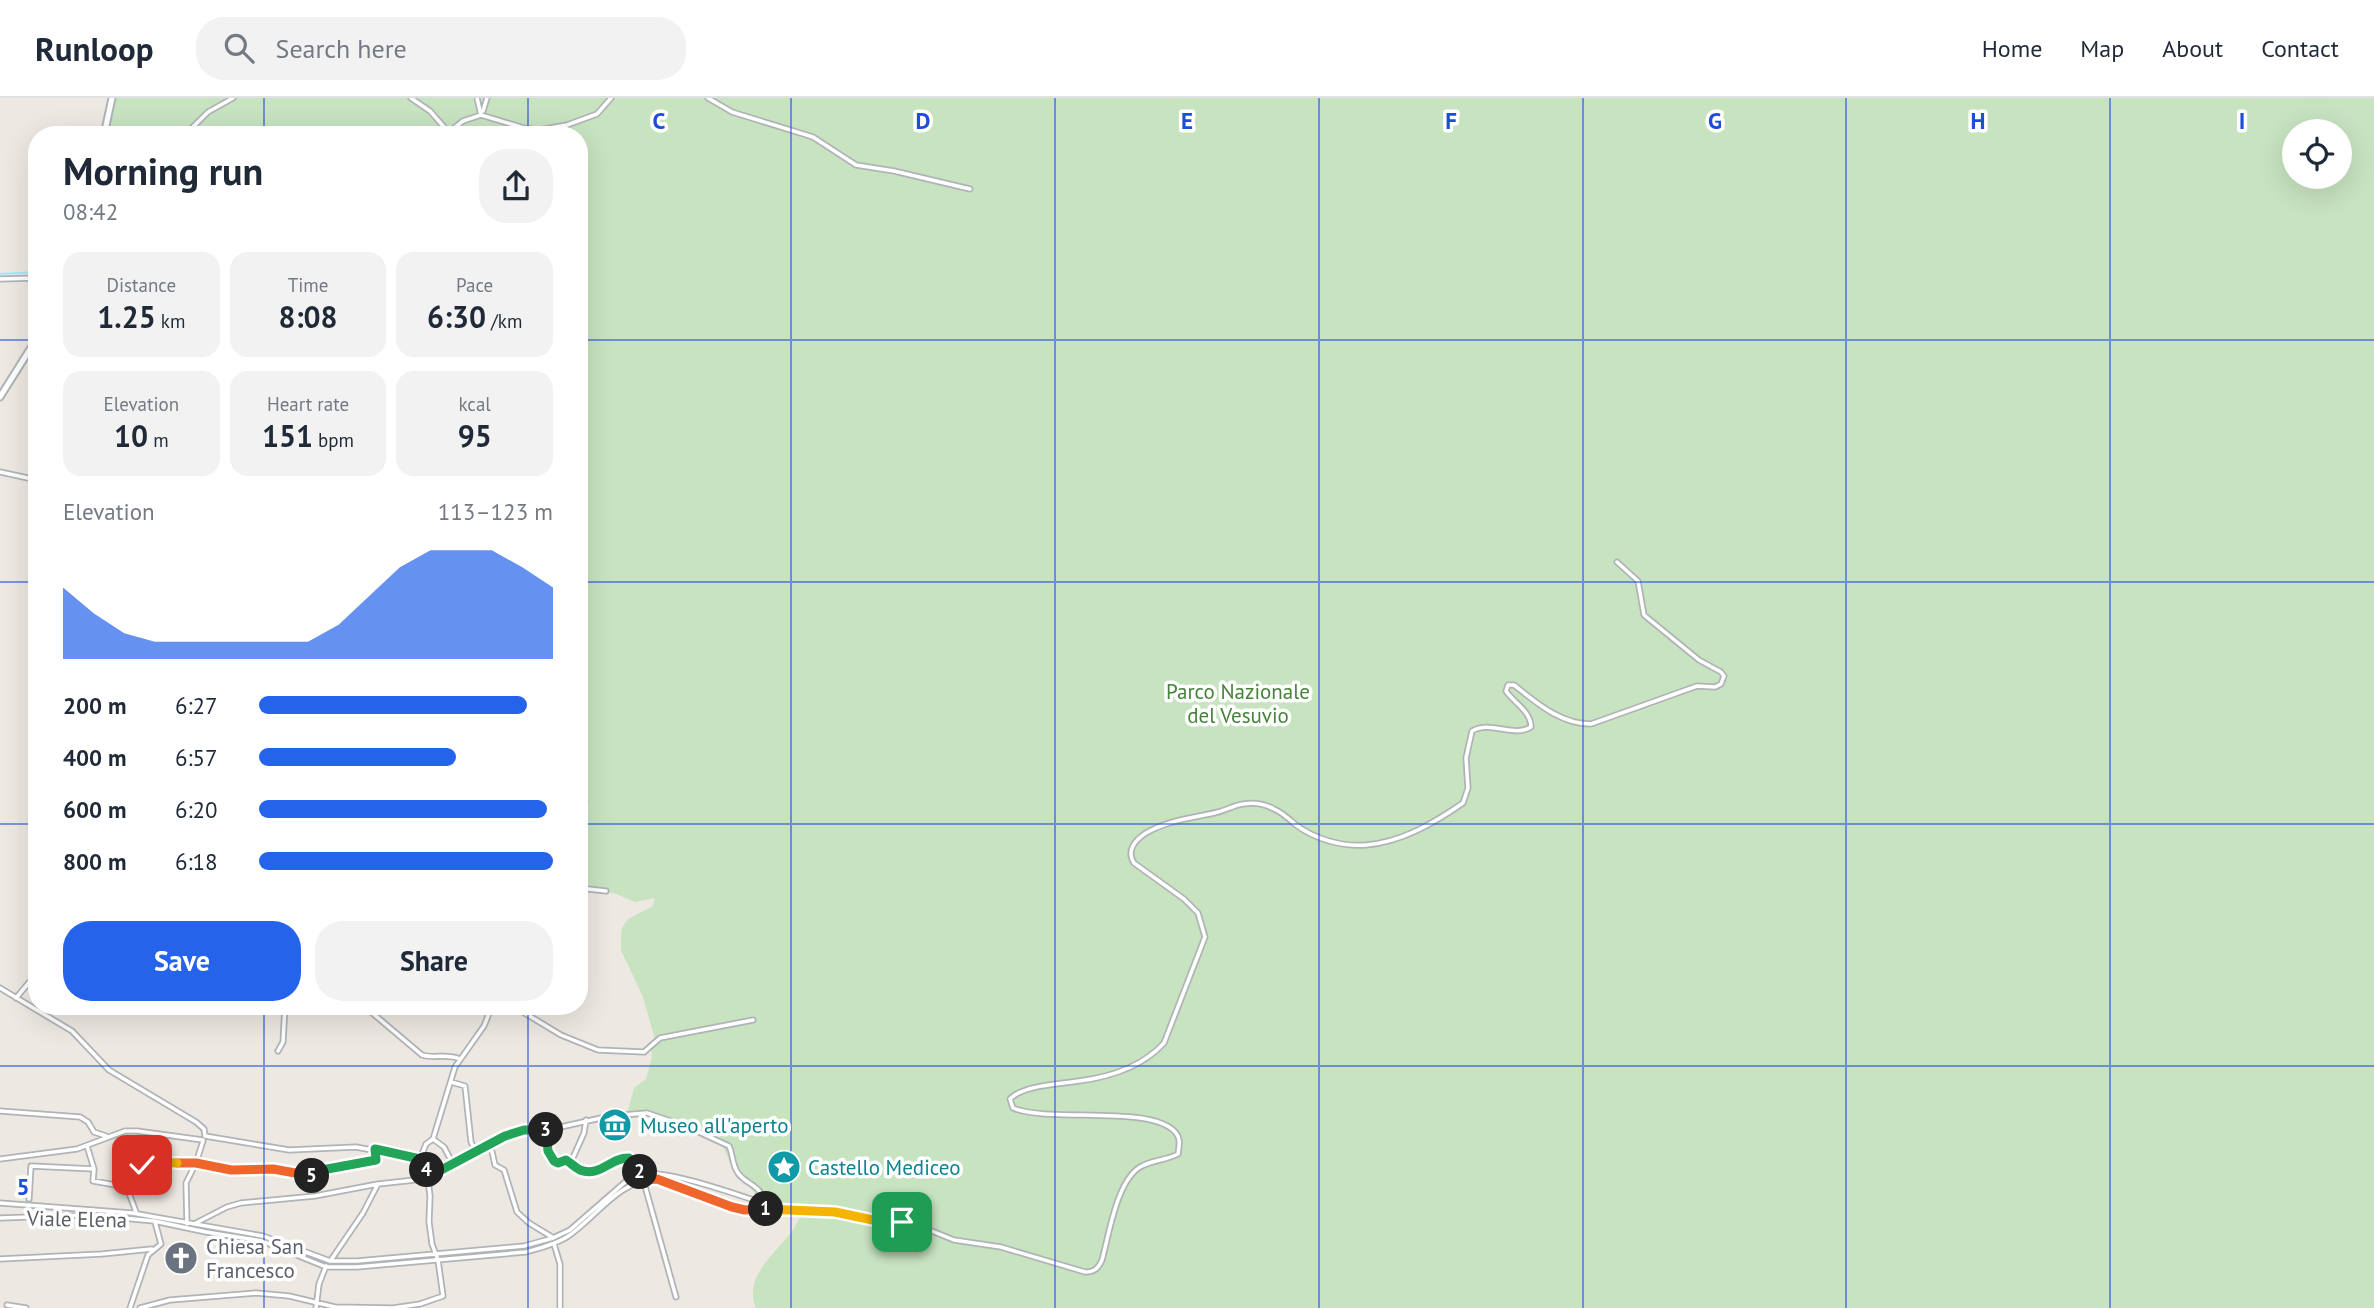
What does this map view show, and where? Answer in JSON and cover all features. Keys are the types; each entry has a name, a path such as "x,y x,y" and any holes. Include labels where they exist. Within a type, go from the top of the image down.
{"street":[{"path":"106,126 112,98"},
{"path":"194,126 208,112 233,98"},
{"path":"411,98 430,111 443,126"},
{"path":"477,98 481,114"},
{"path":"481,114 487,98"},
{"path":"556,126 597,114 611,98"},
{"path":"708,98 732,112 813,136 856,165 971,189"},
{"path":"458,126 463,121 481,114 516,126"},
{"path":"0,279 28,278"},
{"path":"0,397 28,352"},
{"path":"0,472 28,478"},
{"path":"154,1219 206,1233 262,1241 326,1267 357,1267 526,1252 554,1244 572,1233 626,1188 643,1180 657,1179 745,1210 835,1212 887,1223 902,1222 922,1226 954,1240 1000,1247 1092,1272 1099,1267 1102,1260 1116,1206 1132,1173 1141,1166 1178,1154 1179,1139 1176,1132 1153,1122 1125,1116 1034,1114 1013,1108 1010,1098 1017,1093 1045,1085 1104,1076 1127,1068 1152,1056 1164,1043 1205,937 1198,913 1184,899 1134,863 1130,857 1131,849 1144,834 1160,826 1243,804 1258,803 1275,809 1322,840 1364,845 1391,840 1432,823 1463,803 1468,788 1466,758 1472,731 1478,727 1488,727 1523,732 1531,727 1527,713 1506,691 1508,685 1514,685 1555,715 1578,724 1591,724 1698,686 1715,687 1721,684 1724,676 1721,672 1699,660 1644,615 1638,581 1617,562"},
{"path":"588,889 606,891"},
{"path":"16,998 28,983"},
{"path":"0,988 28,1005"},
{"path":"45,1015 72,1031 109,1070 204,1129 196,1163 186,1183 190,1225"},
{"path":"278,1051 283,1042 284,1015"},
{"path":"375,1015 422,1055 449,1055 460,1059"},
{"path":"420,1159 426,1144 433,1139 450,1082 460,1059 484,1026 488,1015"},
{"path":"528,1015 561,1035 598,1049 643,1052 660,1038 753,1020"},
{"path":"450,1082 465,1086 471,1142 476,1152"},
{"path":"0,1111 80,1117 88,1122 94,1132 108,1137"},
{"path":"190,1225 227,1206 241,1203 315,1196 428,1177 490,1143 524,1130 547,1130 586,1120 647,1113 688,1127 731,1149 739,1176 763,1195 760,1209"},
{"path":"570,1162 584,1133 586,1120"},
{"path":"547,1130 550,1158 558,1163 566,1160 576,1168 589,1172 601,1170 618,1159 629,1158 643,1180 676,1297"},
{"path":"0,1159 87,1146 125,1131 137,1131 289,1150 338,1146 375,1149 420,1159 426,1164 429,1222 443,1296 420,1304 393,1308 316,1306 289,1296 244,1293 170,1300 140,1308"},
{"path":"433,1139 444,1147 453,1164"},
{"path":"490,1143 495,1165 504,1170 517,1212 553,1238 560,1264 560,1308"},
{"path":"87,1146 94,1169 93,1181 127,1187"},
{"path":"127,1187 142,1165 154,1162 196,1163 231,1170 273,1169 312,1176 322,1170 376,1160 375,1149"},
{"path":"29,1199 31,1155"},
{"path":"31,1166 94,1169"},
{"path":"154,1219 263,1236 330,1261 357,1262 524,1246 553,1238 570,1230 632,1176 640,1173 659,1174 699,1183 763,1203"},
{"path":"316,1306 319,1284 326,1267 363,1213 378,1184"},
{"path":"127,1187 136,1213"},
{"name":"Viale Elena","path":"0,1203 136,1213 154,1219"},
{"name":"Viale Elena","path":"0,1218 90,1215 154,1219"},
{"path":"130,1308 148,1255 161,1244 154,1219"},
{"path":"0,1259 152,1250"},
{"path":"7,1305 26,1308"}],"green space":[{"name":"Parco Nazionale del Vesuvio","path":"108,98 2374,98 2374,1308 756,1308 753,1297 757,1277 802,1214 752,1212 755,1195 750,1185 737,1178 722,1144 649,1116 626,1119 634,1088 646,1079 655,1039 643,997 621,950 622,928 628,919 653,906 655,898 635,902 614,893 588,890 588,126 103,126"}],"waterway":[{"path":"0,274 28,272"}],"place":[{"name":"Museo all'aperto","path":"615,1125"},
{"name":"Castello Mediceo","path":"784,1167"},
{"name":"Chiesa San Francesco","path":"181,1258"}],"route":[{"path":"142,1165 154,1162 196,1163 231,1170 273,1169 312,1176 322,1170 376,1160 375,1149 420,1159 426,1164 428,1177 505,1136 524,1130 547,1130 550,1158 558,1163 566,1160 582,1171 601,1170 624,1157 633,1161 643,1180 657,1179 745,1210 835,1212 887,1223 902,1222"}]}
